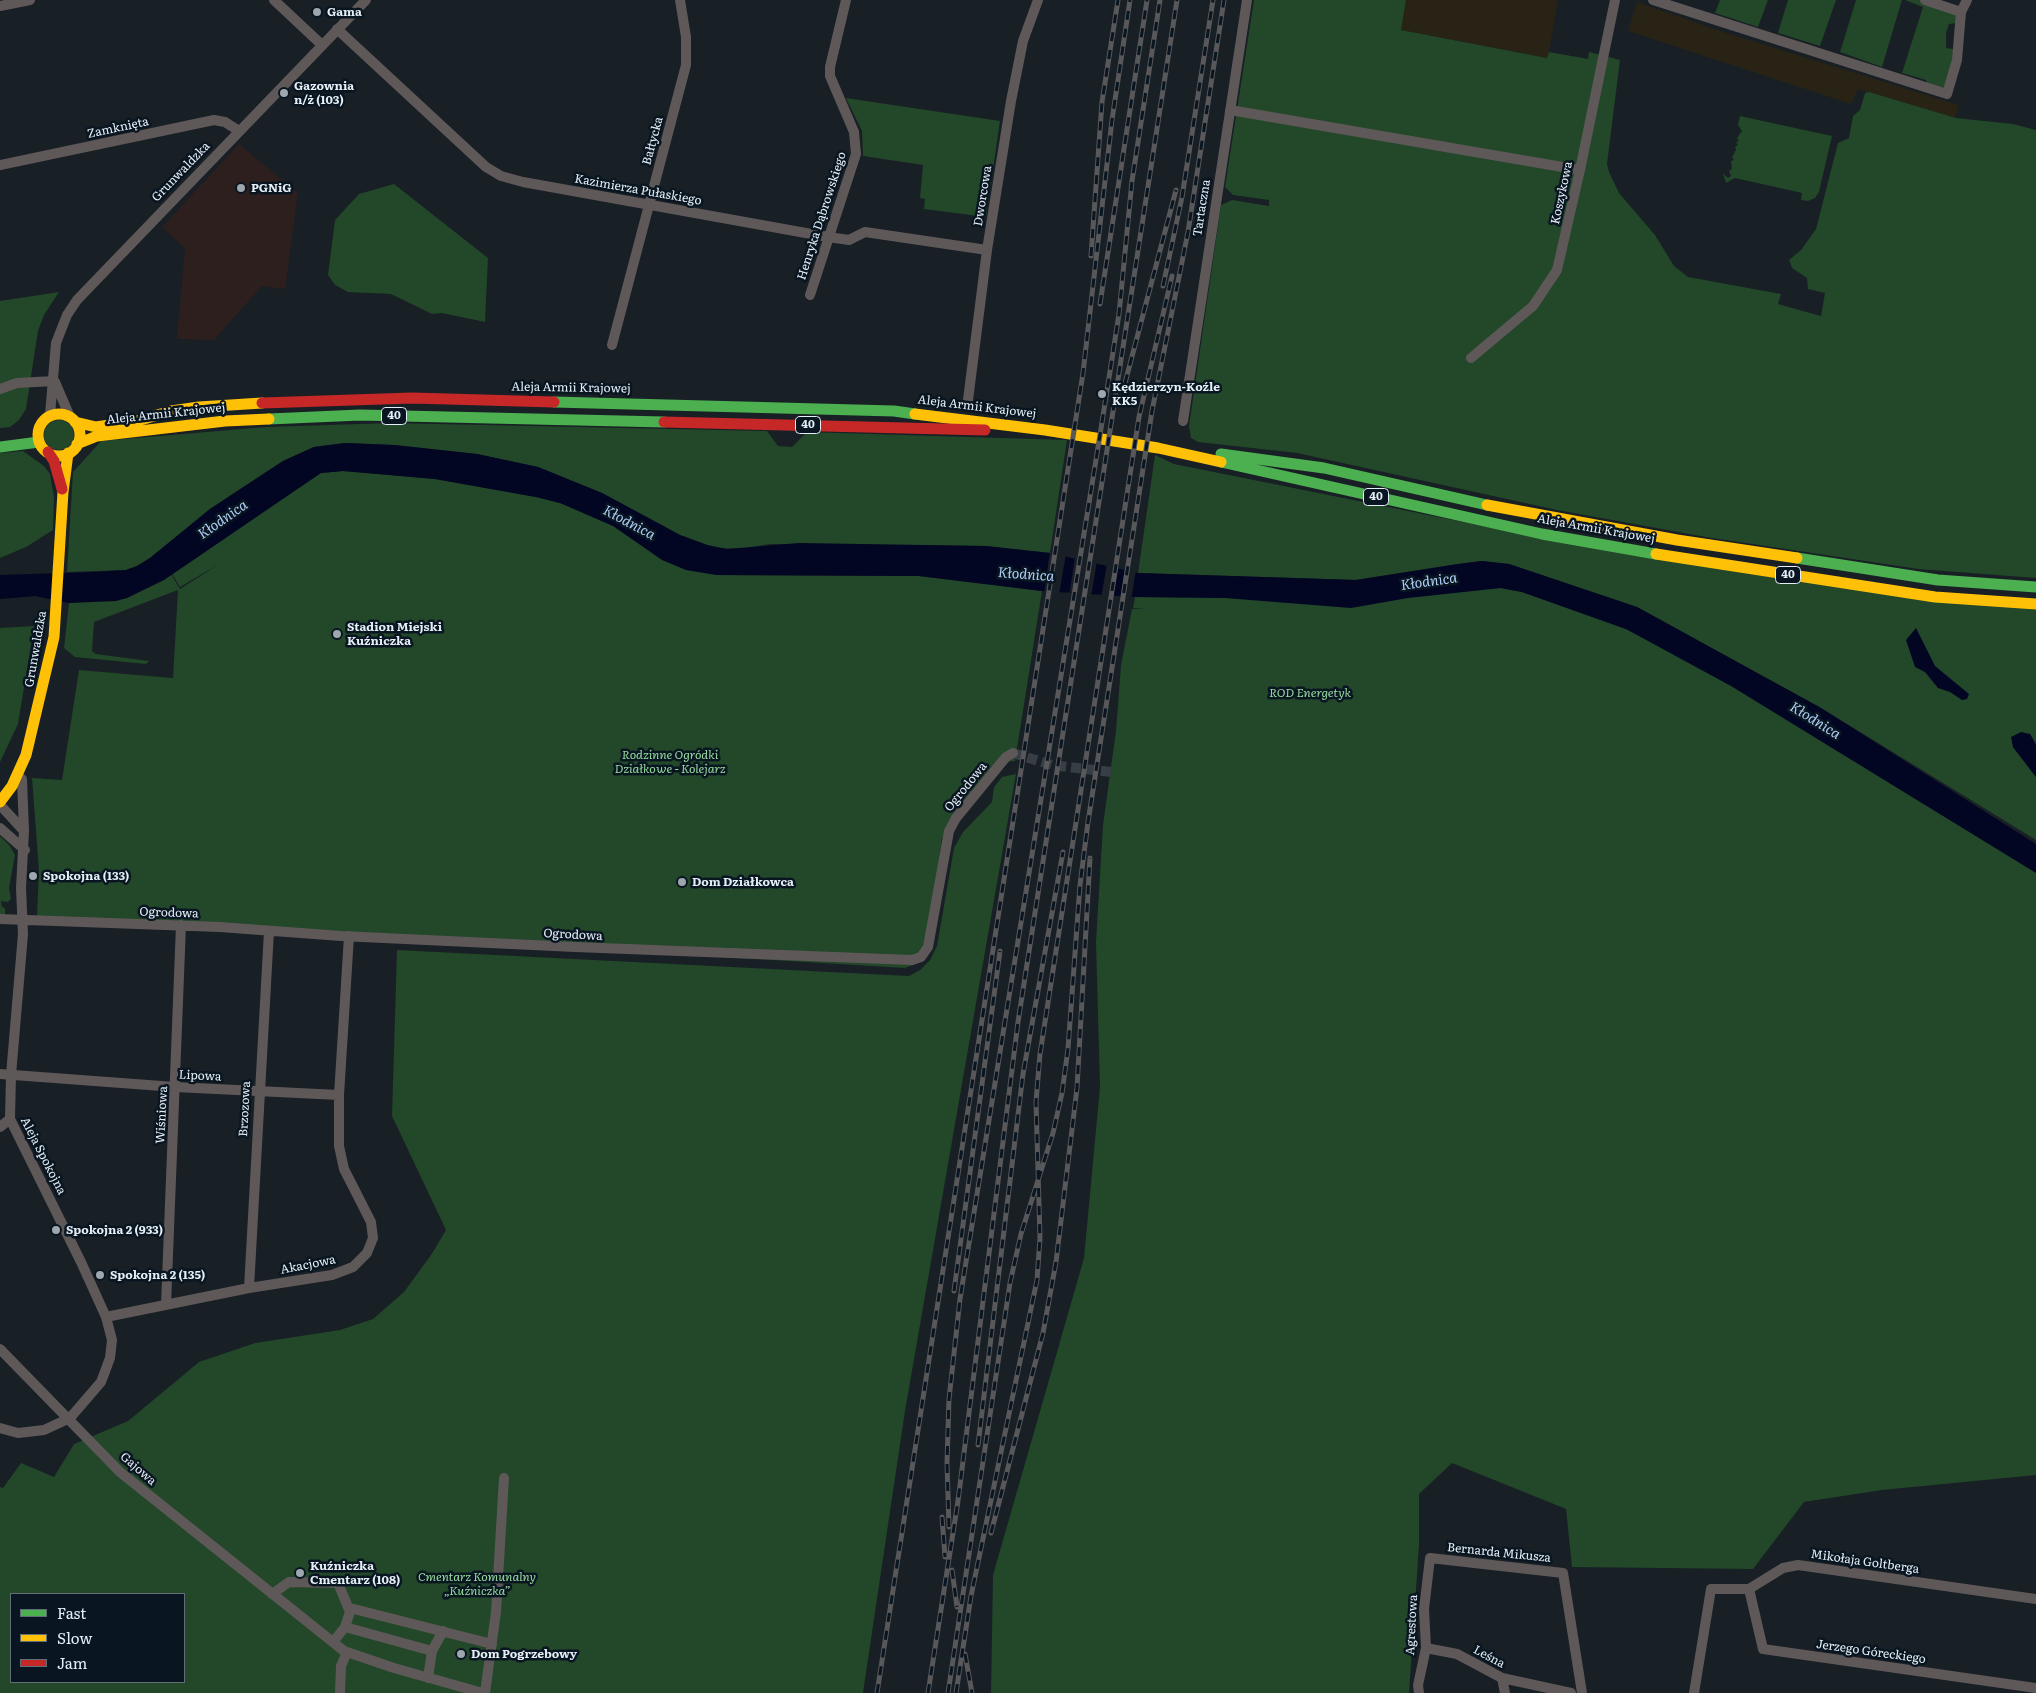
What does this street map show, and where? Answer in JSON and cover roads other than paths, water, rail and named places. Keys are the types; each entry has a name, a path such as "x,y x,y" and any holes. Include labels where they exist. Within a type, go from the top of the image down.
{"main road":[{"name":"Aleja Armii Krajowej","path":"50,416 63,414 96,427 119,424 172,411 232,404 412,398 894,411 1158,448 1324,468 1611,530 1798,560 1938,580 2036,587"},
{"name":"Aleja Armii Krajowej","path":"68,453 77,444 97,436 225,421 360,415 715,422 1068,434"},
{"path":"50,416 44,419 39,436 48,452 54,455 68,453"},
{"path":"72,419 79,432 77,444"},
{"path":"0,437 39,436"},
{"path":"0,447 39,436"},
{"name":"Aleja Armii Krajowej","path":"1158,448 1533,532 1607,546 1860,587 1935,597 2036,604"},
{"name":"Grunwaldzka","path":"48,452 54,462 63,492"},
{"name":"Grunwaldzka","path":"0,803 17,776 32,732 56,624 63,492 68,453"}],"street":[{"path":"0,6 30,0"},
{"path":"274,0 322,45"},
{"name":"Grunwaldzka","path":"50,416 56,343 67,315 77,300 366,0"},
{"name":"Bałtycka","path":"612,345 686,64 686,37 680,0"},
{"name":"Henryka Dąbrowskiego","path":"810,295 856,154 854,132 830,76 830,67 846,0"},
{"name":"Dworcowa","path":"968,400 987,250 1023,41 1038,0"},
{"name":"Tartaczna","path":"1183,421 1247,0"},
{"name":"Koszykowa","path":"1471,358 1532,306 1557,270 1615,0"},
{"path":"1653,0 1947,94 1957,60 1962,12 1967,0"},
{"path":"1925,0 1962,12"},
{"name":"Kazimierza Pułaskiego","path":"336,29 493,172 523,182 828,237 849,240 865,232 987,250"},
{"path":"1230,110 1580,170"},
{"name":"Zamknięta","path":"0,165 214,120 225,122 239,132"},
{"path":"0,390 18,383 54,381"},
{"name":"Grunwaldzka","path":"54,381 72,419"},
{"name":"Ogrodowa","path":"0,918 349,936 912,960 920,956 928,947 949,831 956,818 1009,755"},
{"name":"Aleja Spokojna","path":"17,776 22,779 24,831 21,888 23,934 5,1075 10,1119 57,1211 106,1317 112,1340 107,1370 101,1382 70,1418"},
{"path":"0,803 24,831"},
{"path":"0,828 24,850"},
{"name":"Wiśniowa","path":"166,1305 181,926"},
{"name":"Brzozowa","path":"249,1288 269,932"},
{"name":"Akacjowa","path":"106,1317 249,1288 332,1275 353,1267 367,1253 373,1238 371,1222 344,1169 339,1146 339,1095 349,936"},
{"name":"Lipowa","path":"5,1075 175,1087 339,1095"},
{"path":"0,1127 10,1119"},
{"name":"Gajowa","path":"0,1349 70,1418 120,1472 347,1652 428,1678 484,1693"},
{"path":"0,1428 18,1433 44,1430 70,1418"},
{"path":"484,1693 496,1612 504,1478"},
{"name":"Agrestowa","path":"1419,1693 1418,1684 1426,1648 1424,1609 1430,1558"},
{"name":"Bernarda Mikusza","path":"1430,1558 1563,1573 1582,1693"},
{"name":"Mikołaja Goltberga","path":"1749,1590 1783,1568 1798,1565 2036,1599"},
{"path":"272,1594 289,1582 338,1582 350,1608 345,1628 333,1642"},
{"path":"1694,1693 1711,1589 1749,1590"},
{"name":"Jerzego Góreckiego","path":"1749,1590 1763,1649 2036,1688"},
{"path":"350,1608 492,1644"},
{"path":"345,1628 432,1651"},
{"path":"428,1678 432,1651 443,1631"},
{"name":"Leśna","path":"1426,1648 1456,1654 1502,1678 1571,1693"},
{"path":"340,1693 341,1666 347,1652"},
{"path":"1502,1678 1506,1693"}],"water":[{"name":"Kłodnica","path":"345,443 394,445 477,454 538,467 602,493 680,535 707,545 727,549 799,543 986,546 1050,553 1138,573 1356,580 1482,561 1509,564 1637,607 1821,708 2036,844 2036,873 1731,686 1626,629 1522,592 1501,588 1408,598 1351,608 1225,598 1135,597 1042,591 919,576 716,575 686,570 662,560 613,526 560,503 435,479 343,471 321,473 164,580 127,598 116,601 69,603 35,596 0,599 0,575 126,570 137,566 150,558 210,509 283,461 314,447"},
{"path":"1916,628 1935,666 1969,694 1967,699 1962,700 1950,692 1938,688 1925,672 1915,667 1906,640"},
{"path":"2021,732 2030,734 2036,745 2036,777 2013,747 2011,737"}],"tunnel":[{"path":"1013,753 1052,765 1111,772"}],"railway":[{"path":"1091,256 1102,102 1118,0"},
{"path":"877,1693 1083,373 1112,120 1130,0"},
{"path":"1100,304 1147,0"},
{"path":"949,1527 947,1463 949,1399 960,1299 1119,314 1132,181 1160,0"},
{"path":"928,1693 958,1501 1018,1022 1177,0"},
{"path":"1163,286 1182,197 1213,0"},
{"path":"948,1693 1010,1283 1021,1234 1053,1133 1062,1093 1068,1049 1080,885 1088,822 1152,411 1188,232 1224,0"},
{"path":"1125,383 1176,190"},
{"path":"956,1693 971,1596 1037,1280 1040,1238 1036,1102 1040,1054 1139,417 1172,276"},
{"path":"978,1445 1023,1074 1063,852"},
{"path":"991,1533 1043,1333 1056,1262 1077,1088 1090,858"},
{"path":"954,1291 1000,951"},
{"path":"942,1517 945,1557"},
{"path":"952,1570 957,1607"},
{"path":"965,1654 972,1693"}],"place":[{"name":"Gama","path":"317,12"},
{"name":"Gazownia n/ż (103)","path":"284,93"},
{"name":"PGNiG","path":"241,188"},
{"name":"Kędzierzyn-Koźle KK5","path":"1102,394"},
{"name":"Stadion Miejski Kuźniczka","path":"337,634"},
{"name":"Spokojna (133)","path":"33,876"},
{"name":"Dom Działkowca","path":"682,882"},
{"name":"Spokojna 2 (933)","path":"56,1230"},
{"name":"Spokojna 2 (135)","path":"100,1275"},
{"name":"Kuźniczka Cmentarz (108)","path":"300,1573"},
{"name":"Dom Pogrzebowy","path":"461,1654"}],"park label":[{"name":"ROD Energetyk","path":"1310,693"},
{"name":"Rodzinne Ogródki Działkowe - Kolejarz","path":"670,762"},
{"name":"Cmentarz Komunalny „Kuźniczka”","path":"477,1584"}]}
